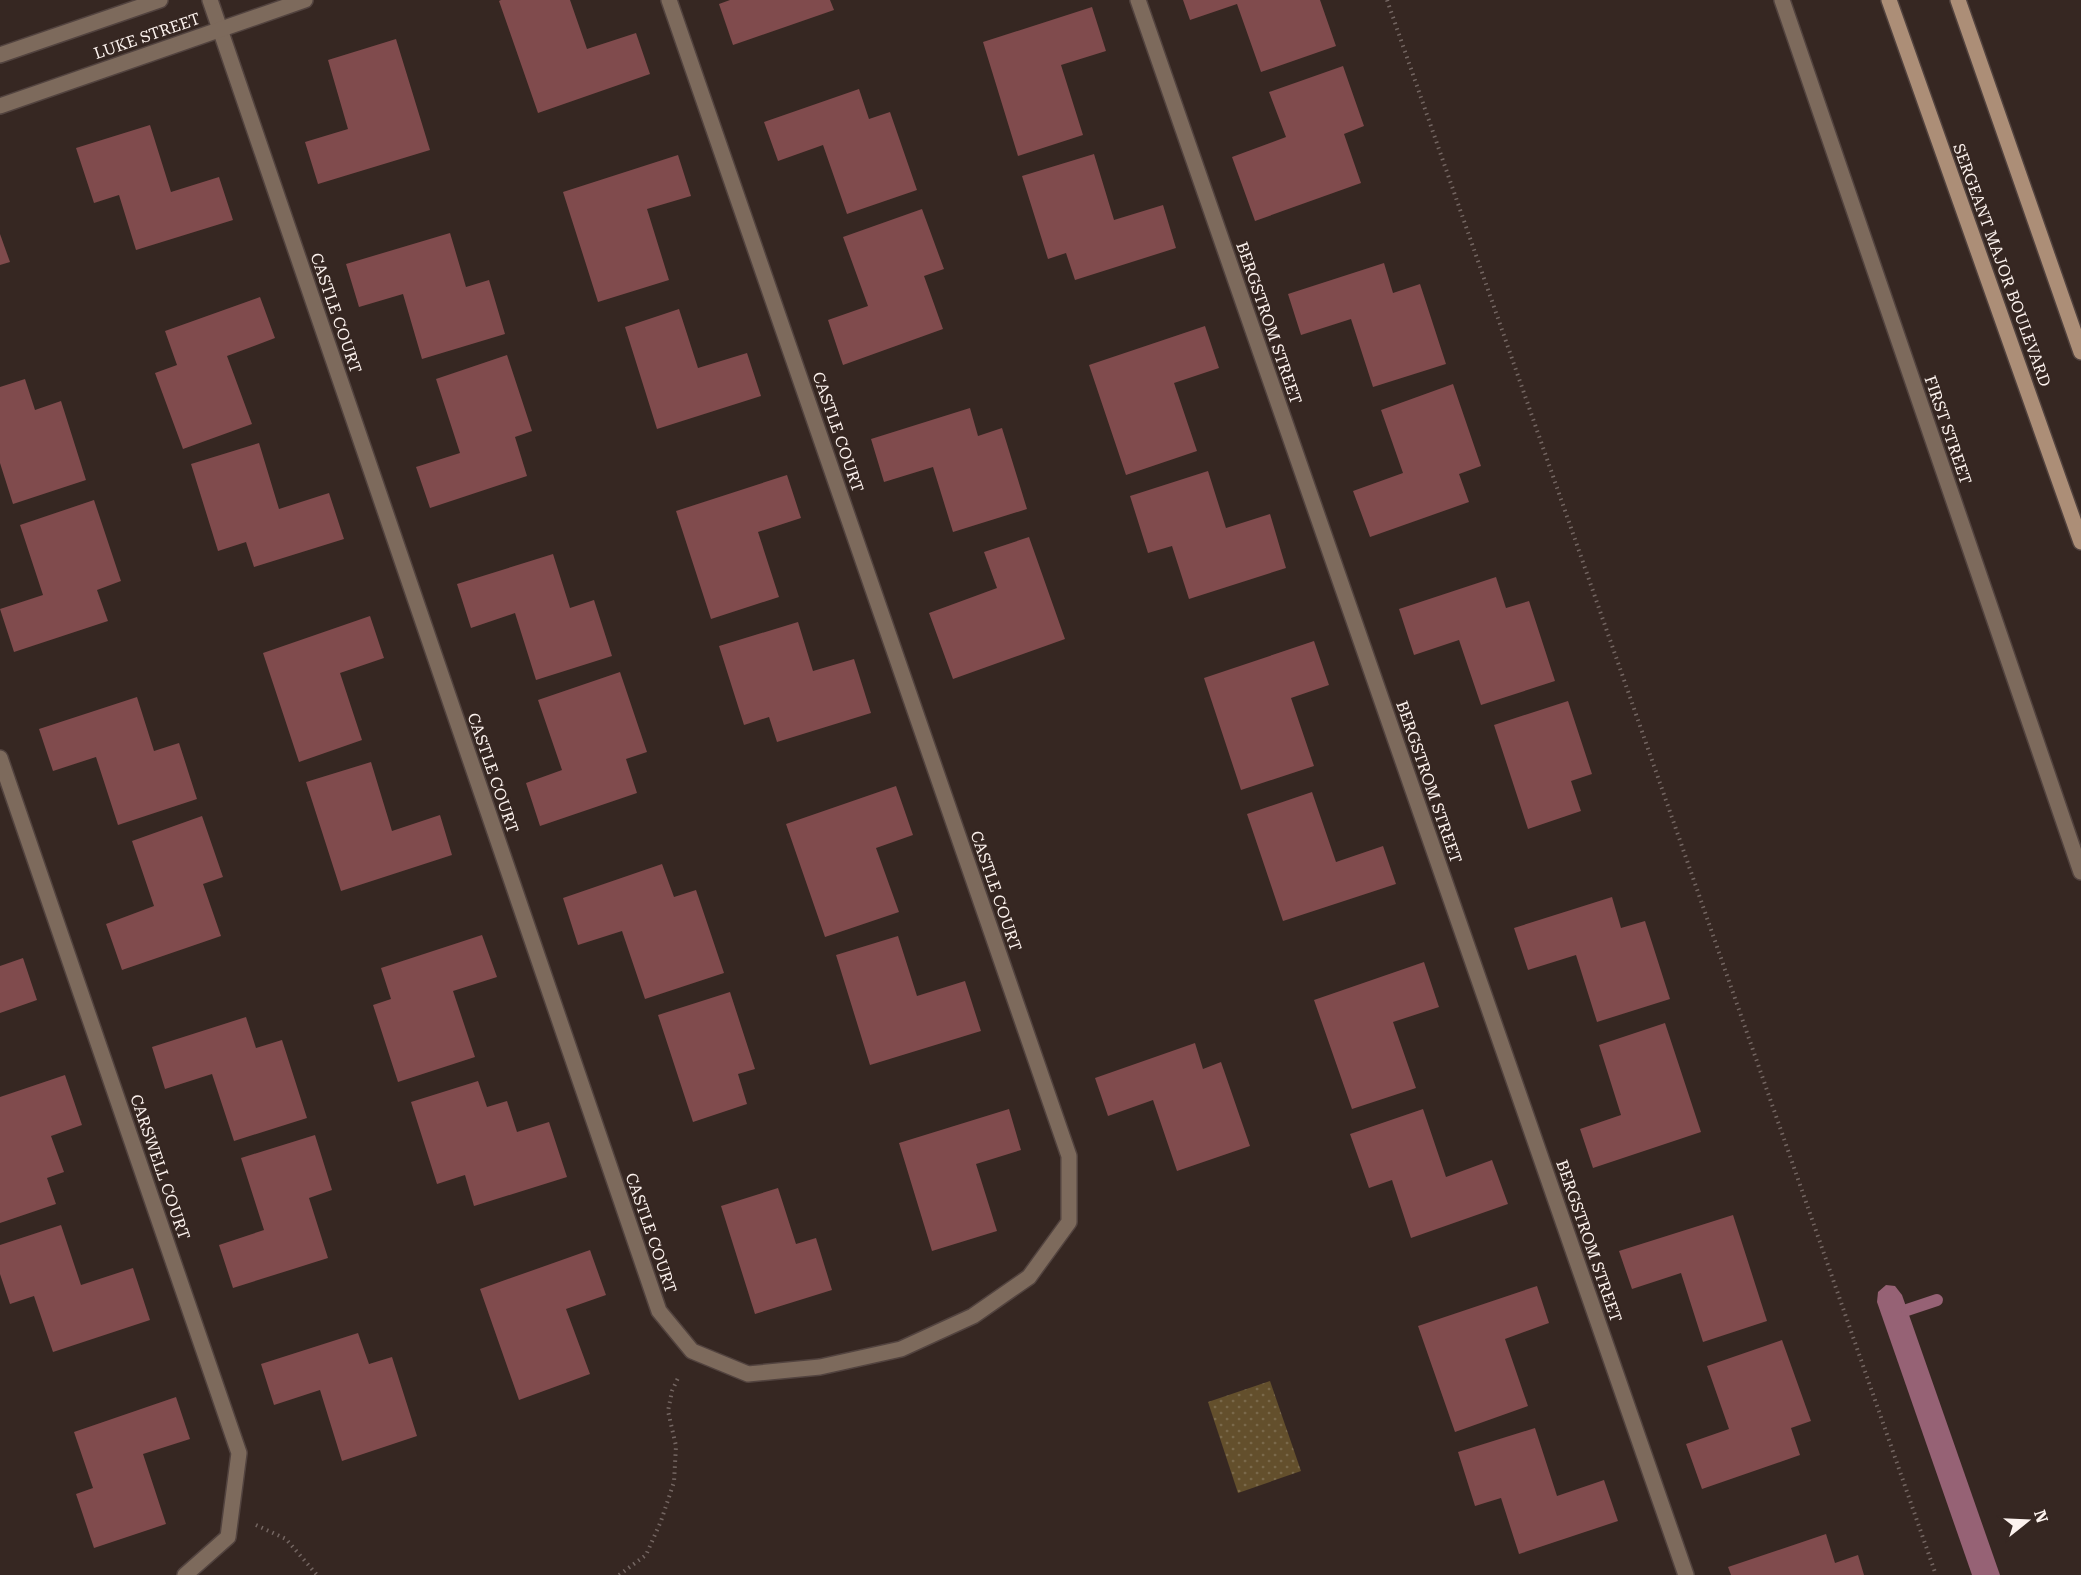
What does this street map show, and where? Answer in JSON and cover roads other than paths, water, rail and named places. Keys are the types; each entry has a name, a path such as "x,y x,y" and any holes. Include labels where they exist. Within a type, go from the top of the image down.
{"street":[{"name":"LUKE STREET","path":"0,55 160,0"},
{"name":"CASTLE COURT","path":"210,0 659,1311 692,1351 748,1374 820,1367 901,1348 973,1316 1029,1278 1069,1222 1069,1156 669,0"},
{"name":"LUKE STREET","path":"0,106 305,0"},
{"name":"BERGSTROM STREET","path":"1138,0 1686,1575"},
{"name":"FIRST STREET","path":"1782,0 2081,872"},
{"name":"SERGEANT MAJOR BOULEVARD","path":"1889,0 2081,542"},
{"path":"1958,0 2081,352"},
{"name":"CARSWELL COURT","path":"0,758 239,1453 228,1537 185,1575"}],"waterway":[{"path":"1907,1310 1937,1300"}]}
